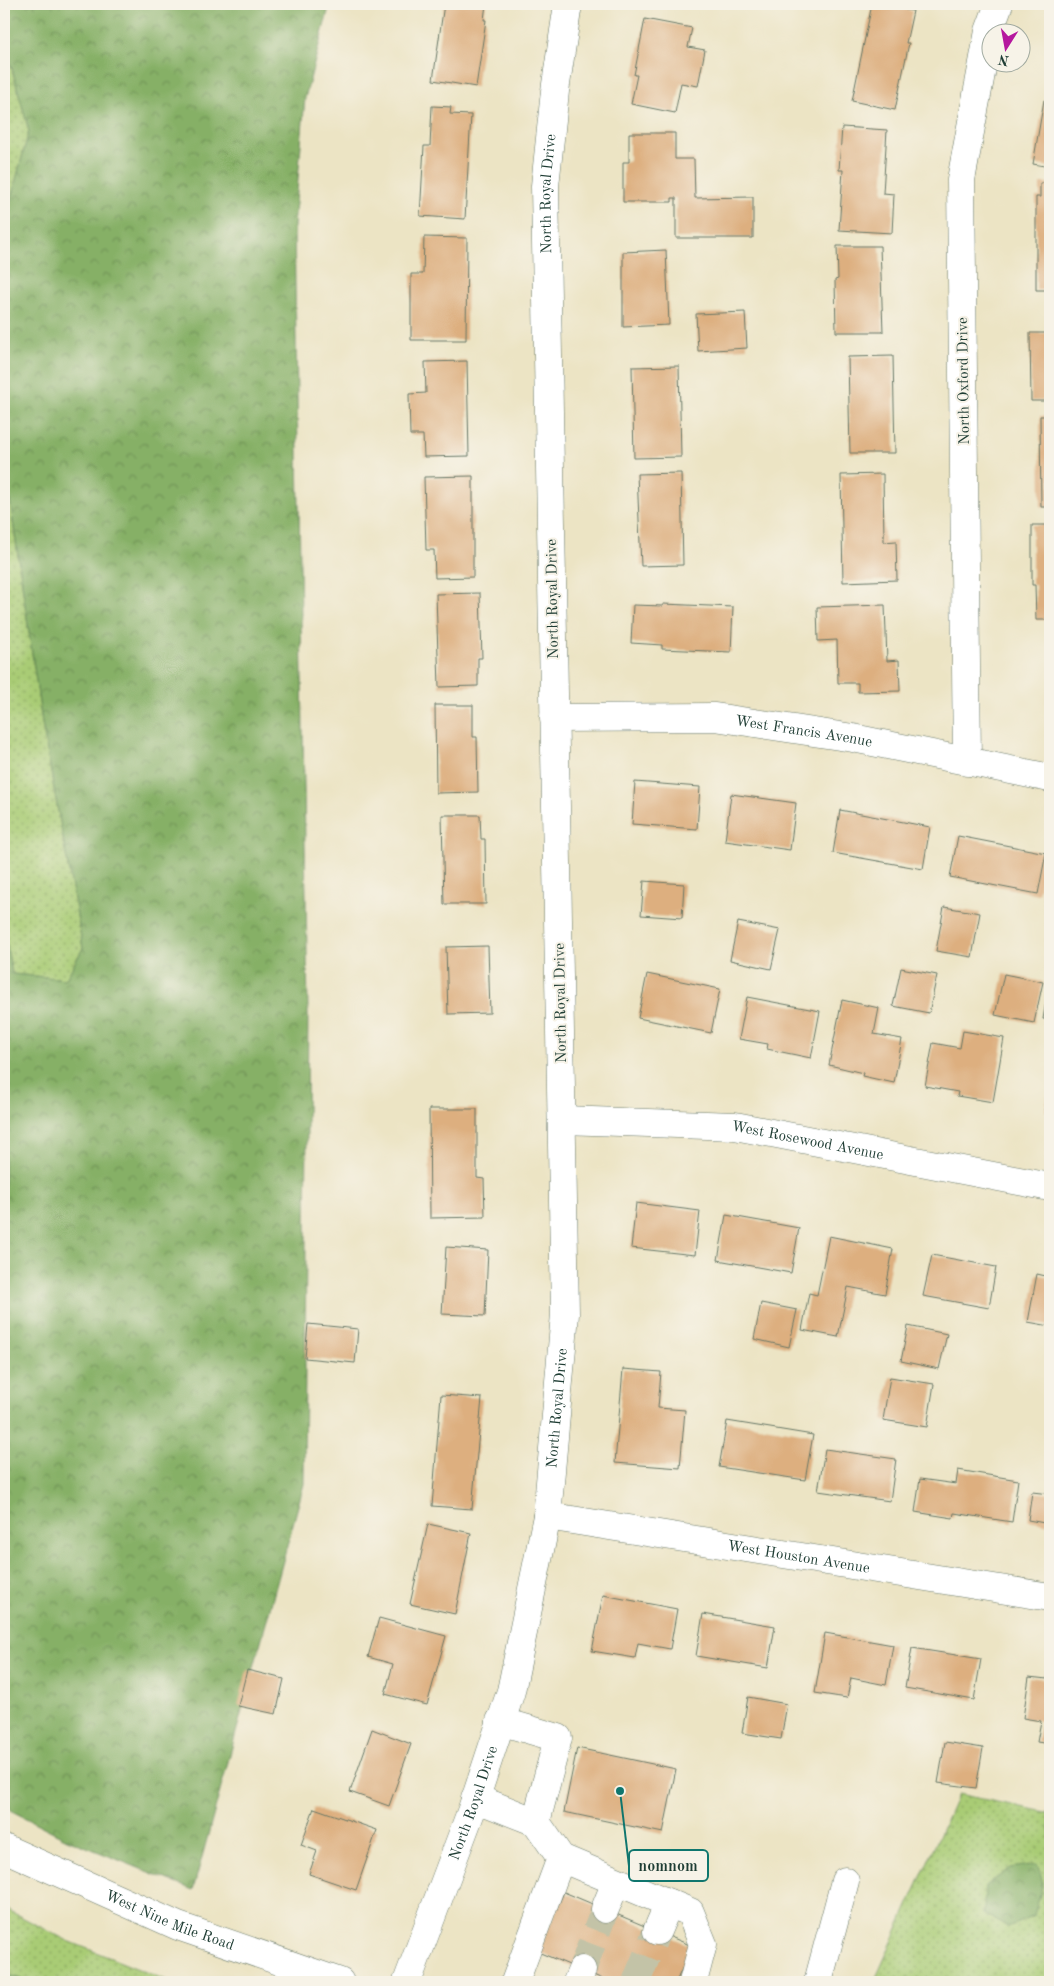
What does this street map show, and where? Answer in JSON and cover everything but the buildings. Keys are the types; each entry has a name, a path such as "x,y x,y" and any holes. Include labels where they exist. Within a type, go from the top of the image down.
{"street":[{"name":"North Royal Drive","path":"407,1982 476,1798 511,1691 547,1516 565,1314 546,186 555,91 568,4"},
{"name":"North Oxford Drive","path":"967,762 961,180 989,31 1000,4"},
{"name":"West Francis Avenue","path":"554,718 715,717 853,738 1050,778"},
{"name":"West Rosewood Avenue","path":"563,1120 735,1126 1050,1187"},
{"name":"West Houston Avenue","path":"547,1516 1050,1597"},
{"path":"500,1720 558,1738 536,1822"},
{"path":"476,1798 536,1822 561,1858 690,1912 703,1944 693,1982"},
{"name":"West Nine Mile Road","path":"4,1848 178,1926 340,1982"},
{"path":"524,1979 561,1858"},
{"path":"818,1982 845,1881"},
{"path":"606,1910 616,1882"},
{"path":"657,1931 669,1903"}],"green space":[{"path":"4,4 330,4 305,98 294,226 308,1009 304,1484 193,1890 67,1839 4,1807 4,932 12,974 66,979 83,948 42,723 4,458 4,225 29,131 4,39"},
{"path":"4,39 29,131 4,225"},
{"path":"4,458 42,723 83,948 66,979 12,974 4,932"},
{"path":"958,1794 1050,1813 1050,1982 874,1982"},
{"path":"1037,1864 1043,1883 1034,1916 1008,1927 984,1914 985,1886 1011,1868"},
{"path":"4,1908 68,1941 171,1982 30,1982 4,1973"},
{"path":"4,1973 30,1982 4,1982"}],"tunnel":[{"path":"582,1970 605,1909"},
{"path":"636,1982 657,1931"}],"place":[{"name":"nomnom","path":"620,1791"}]}
